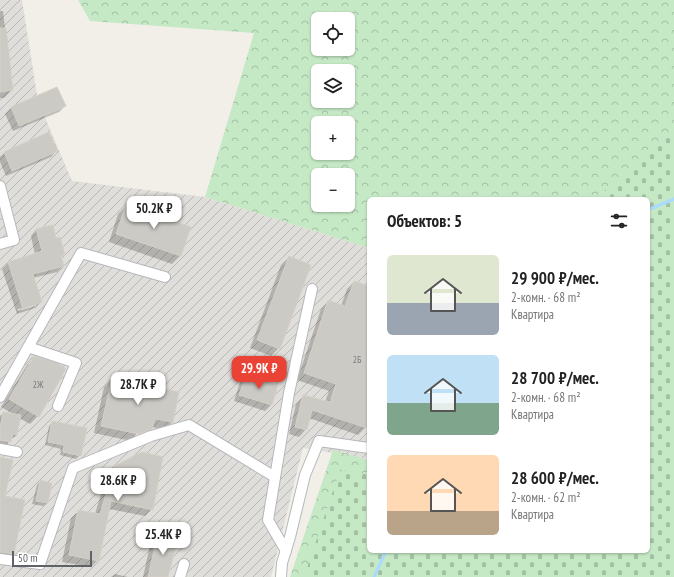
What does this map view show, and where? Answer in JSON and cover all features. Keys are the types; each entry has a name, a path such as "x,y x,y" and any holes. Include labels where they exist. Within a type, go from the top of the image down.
{"lane":[{"path":"0,186 14,240 0,244"},
{"path":"0,397 81,253 165,277"},
{"path":"286,551 268,520 289,393 312,289"},
{"path":"28,347 76,363 58,406"},
{"path":"0,559 40,564 73,468 151,436 189,425 275,477"},
{"path":"281,577 282,563 305,475 319,441 367,448"},
{"path":"0,449 18,452"},
{"path":"180,577 184,564"}],"shaded area":[{"path":"0,0 22,0 38,101 72,181 205,197 367,247 367,459 303,448 271,577 0,577"}],"green space":[{"path":"78,0 674,0 674,577 290,577 333,450 367,459 367,553 650,553 650,197 367,197 367,247 205,197 254,33 90,21"},
{"path":"674,130 674,577 304,577 340,470 367,474 367,553 650,553 650,197 597,197"}],"building":[{"path":"0,28 6,28 13,90 0,92"},
{"path":"57,87 66,106 19,126 11,107"},
{"path":"49,132 58,151 12,171 4,152"},
{"path":"126,205 191,227 181,256 116,234"},
{"path":"53,225 56,238 60,237 65,255 61,256 64,266 33,274 42,302 23,309 8,262 42,251 36,229"},
{"path":"289,256 311,265 280,349 257,340"},
{"path":"354,281 367,285 367,428 312,410 307,430 295,427 303,395 330,402 336,384 304,373 328,300 345,306"},
{"path":"34,356 57,363 66,369 39,417 9,399"},
{"path":"246,375 278,385 272,405 239,395"},
{"path":"112,378 179,392 173,422 155,419 152,429 139,434 101,426"},
{"path":"3,412 21,415 17,435 13,434 11,442 0,440"},
{"path":"52,421 87,428 81,456 63,452 64,445 48,442"},
{"path":"142,452 163,457 153,510 111,501 99,561 69,555 78,510 100,514 114,466"},
{"path":"0,457 13,460 5,496 25,500 14,554 0,552"},
{"path":"40,480 52,483 48,503 36,501"},
{"path":"158,533 178,538 168,577 148,577"}],"waterway":[{"path":"650,209 674,199"},
{"path":"374,577 385,553"}]}
